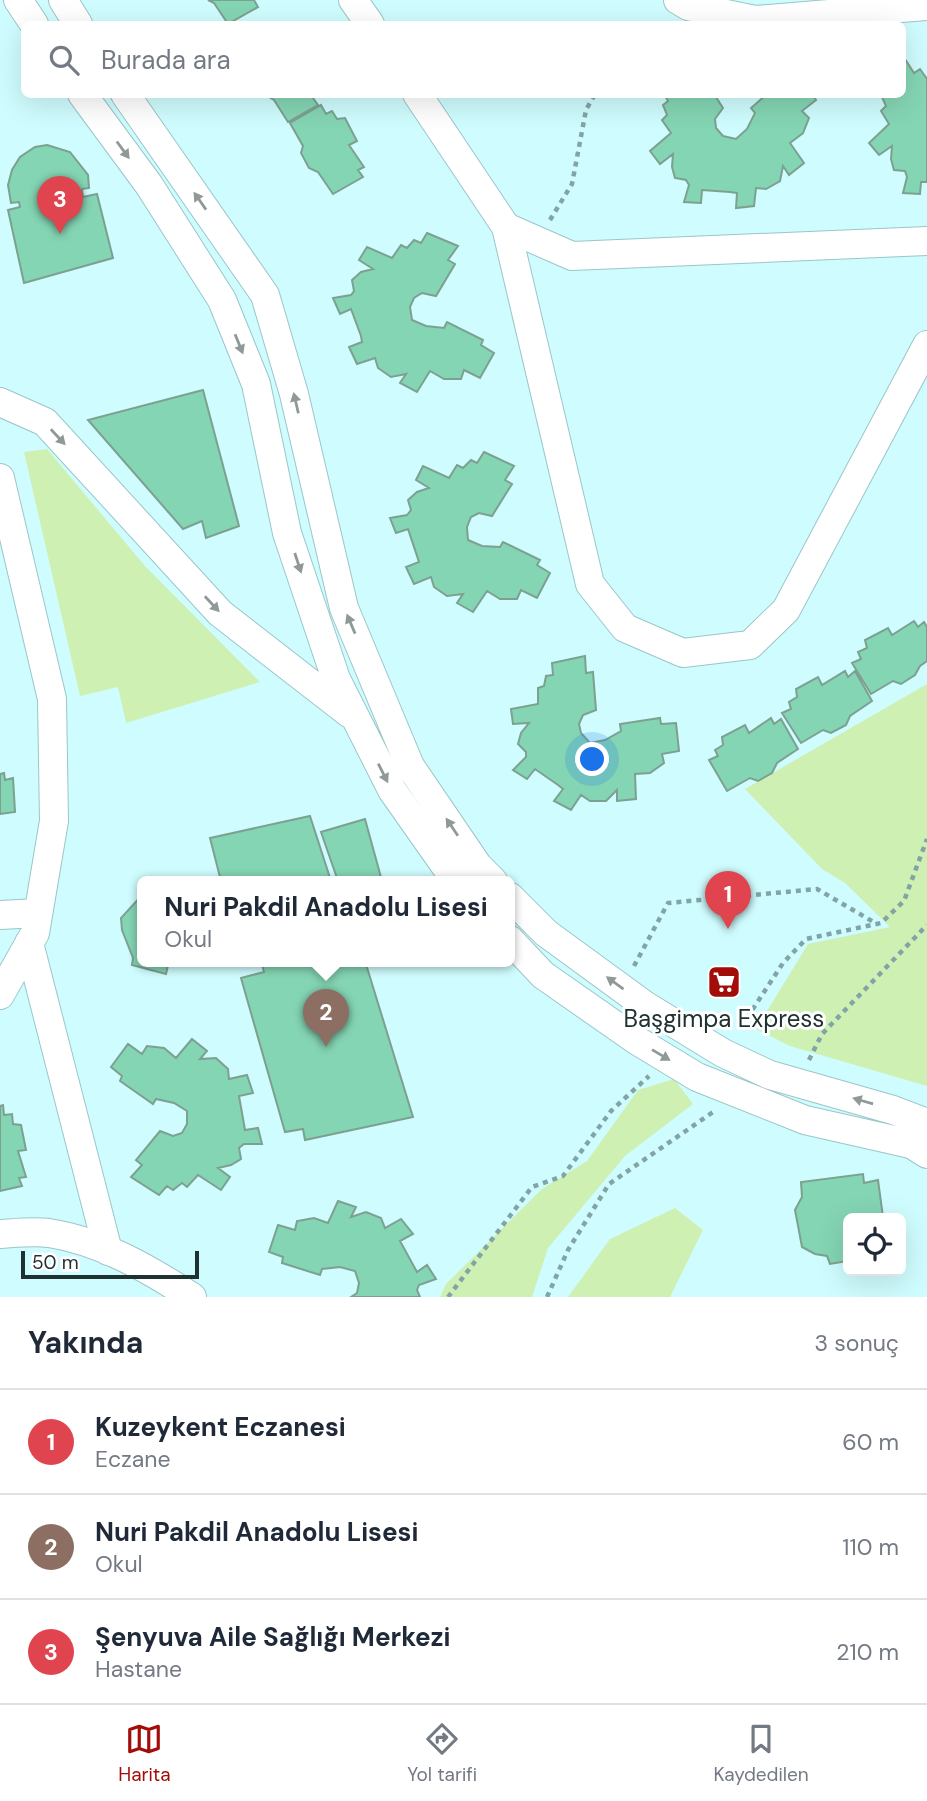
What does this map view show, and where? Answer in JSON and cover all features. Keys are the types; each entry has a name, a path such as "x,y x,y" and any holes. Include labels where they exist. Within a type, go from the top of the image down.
{"street":[{"path":"0,19 11,0"},
{"path":"18,0 32,21"},
{"path":"63,0 76,21"},
{"path":"353,0 368,21"},
{"path":"678,0 688,6 755,20 927,6"},
{"path":"85,98 149,185 222,300 256,384 288,533 336,679 392,790 452,876"},
{"path":"128,98 265,295 294,394 344,608 410,766 478,866 488,876"},
{"path":"420,98 506,228 590,584 625,628 683,653 750,645 786,610 927,345"},
{"path":"506,228 572,256 927,241"},
{"path":"0,402 45,422 220,613 356,719"},
{"path":"0,478 52,699 54,821 35,933 0,995"},
{"path":"515,902 546,933 646,1006 723,1053 770,1075 892,1110 927,1123"},
{"path":"0,915 38,913"},
{"path":"29,943 108,1251"},
{"path":"515,945 542,975 636,1040 697,1077 805,1120 911,1144 927,1154"},
{"path":"0,1234 48,1233 92,1244 154,1272 192,1297"}],"path":[{"path":"537,240 572,184 586,110 593,98"},
{"path":"747,1018 783,963 806,939 881,923 904,901 927,839"},
{"path":"622,988 668,903 817,889 877,924"},
{"path":"797,1082 822,1034 927,925"},
{"path":"448,1297 532,1187 563,1176 611,1111 668,1059"},
{"path":"547,1297 568,1250 609,1184 739,1094"}],"green space":[{"path":"47,449 145,566 260,682 126,723 118,687 80,696 24,452"},
{"path":"927,684 927,1086 790,1046 756,1029 808,944 890,927 845,883 822,869 745,789"},
{"path":"674,1079 693,1104 625,1156 548,1248 532,1297 440,1297 446,1284 542,1189 587,1161 638,1090"},
{"path":"675,1208 703,1230 670,1297 568,1297 610,1239"}],"building":[{"path":"208,0 254,0 258,7 233,21 226,21 214,3"},
{"path":"906,61 914,73 920,69 927,79 927,182 921,182 920,194 903,193 907,177 905,171 894,170 892,146 879,155 869,143 889,124 881,111 886,106 882,98 906,98"},
{"path":"271,98 313,98 318,105 288,122"},
{"path":"666,98 717,98 723,108 715,119 716,128 723,136 736,139 747,129 755,113 751,108 762,98 815,98 816,100 802,111 809,118 803,133 790,143 804,163 789,175 783,166 780,181 766,189 756,188 754,206 736,208 737,193 702,190 701,203 684,202 689,185 686,180 675,178 673,154 660,164 650,151 671,133 662,120 667,115 663,105 668,101"},
{"path":"321,105 326,114 332,111 337,119 345,118 357,141 349,145 364,167 358,170 363,177 333,194 318,172 309,168 301,153 303,146 290,123"},
{"path":"47,145 70,152 88,175 89,188 82,189 83,197 97,194 113,258 24,283 8,210 20,207 19,202 11,203 8,185 12,170 20,157 35,147"},
{"path":"427,233 458,246 448,260 455,264 436,296 422,293 414,298 410,307 412,320 426,326 444,328 447,322 483,340 481,345 494,353 480,378 464,370 461,379 444,379 430,371 417,392 400,383 406,374 391,377 378,368 375,358 357,364 349,347 362,342 361,336 351,309 340,314 333,298 351,295 354,291 352,280 361,272 373,269 359,260 367,247 392,258 401,245 407,248 414,240 421,243"},
{"path":"203,390 239,526 206,538 202,521 183,529 88,420"},
{"path":"484,452 514,466 505,480 512,484 492,516 479,513 471,517 467,527 468,540 482,546 500,547 503,542 540,560 537,565 550,573 537,598 521,590 517,599 500,599 487,591 473,612 457,603 463,594 447,596 434,587 431,577 414,584 406,567 419,562 408,529 396,533 390,518 407,515 411,510 408,500 417,492 429,488 416,480 423,466 449,478 457,465 463,468 471,460 477,463"},
{"path":"914,621 918,627 924,622 927,627 927,661 915,675 901,684 893,681 871,694 852,663 861,659 858,652 867,648 865,640 888,628 892,635"},
{"path":"585,656 586,673 593,672 596,710 583,715 579,724 581,733 590,743 605,740 621,731 620,724 660,718 661,724 676,723 679,751 662,754 664,763 650,773 635,774 636,799 617,801 617,790 606,801 590,801 581,795 571,810 554,801 563,789 535,769 527,779 513,770 526,757 526,752 518,744 521,733 529,723 513,724 511,709 538,704 538,688 544,686 546,676 553,675 552,663"},
{"path":"845,671 848,677 855,671 872,701 850,716 846,725 831,733 823,730 801,743 782,713 791,709 789,702 797,697 796,689 818,677 822,685"},
{"path":"771,718 774,724 781,719 798,749 777,763 772,773 758,781 750,778 727,791 709,760 718,756 715,750 723,745 722,737 745,725 749,733"},
{"path":"4,773 5,780 13,778 15,812 0,814 0,774"},
{"path":"310,816 329,876 220,876 210,838"},
{"path":"365,819 381,876 336,876 321,832"},
{"path":"137,900 137,966 132,965 133,958 122,930 121,918"},
{"path":"140,967 168,967 166,974"},
{"path":"263,967 367,967 413,1117 305,1140 303,1129 285,1132 241,978 264,972"},
{"path":"192,1039 207,1051 200,1059 216,1058 228,1069 229,1079 247,1075 253,1093 239,1096 245,1130 258,1128 262,1144 244,1144 239,1148 241,1159 218,1168 230,1177 221,1190 198,1175 187,1187 182,1183 173,1190 167,1186 159,1195 131,1177 142,1165 136,1160 160,1131 173,1136 182,1133 187,1124 187,1111 174,1103 156,1099 153,1104 120,1081 122,1076 111,1067 128,1044 142,1054 147,1046 164,1048 176,1058"},
{"path":"3,1105 4,1115 12,1114 13,1124 21,1125 26,1150 18,1151 26,1177 19,1178 22,1186 0,1191 0,1106"},
{"path":"863,1174 864,1183 878,1180 882,1213 843,1213 843,1262 830,1264 827,1256 815,1254 802,1247 795,1210 802,1197 801,1182"},
{"path":"338,1201 356,1207 351,1217 366,1212 381,1218 385,1228 401,1219 413,1234 400,1241 417,1272 427,1265 436,1279 419,1285 417,1290 420,1297 351,1297 357,1293 359,1283 355,1271 340,1267 322,1269 320,1275 282,1263 283,1257 269,1252 278,1225 295,1230 297,1221 314,1218 328,1223"}],"place":[{"name":"Şenyuva Aile Sağlığı Merkezi","path":"60,234"},
{"name":"Kuzeykent Eczanesi","path":"728,929"},
{"name":"Başgimpa Express","path":"724,982"},
{"name":"Nuri Pakdil Anadolu Lisesi","path":"326,1047"}]}
